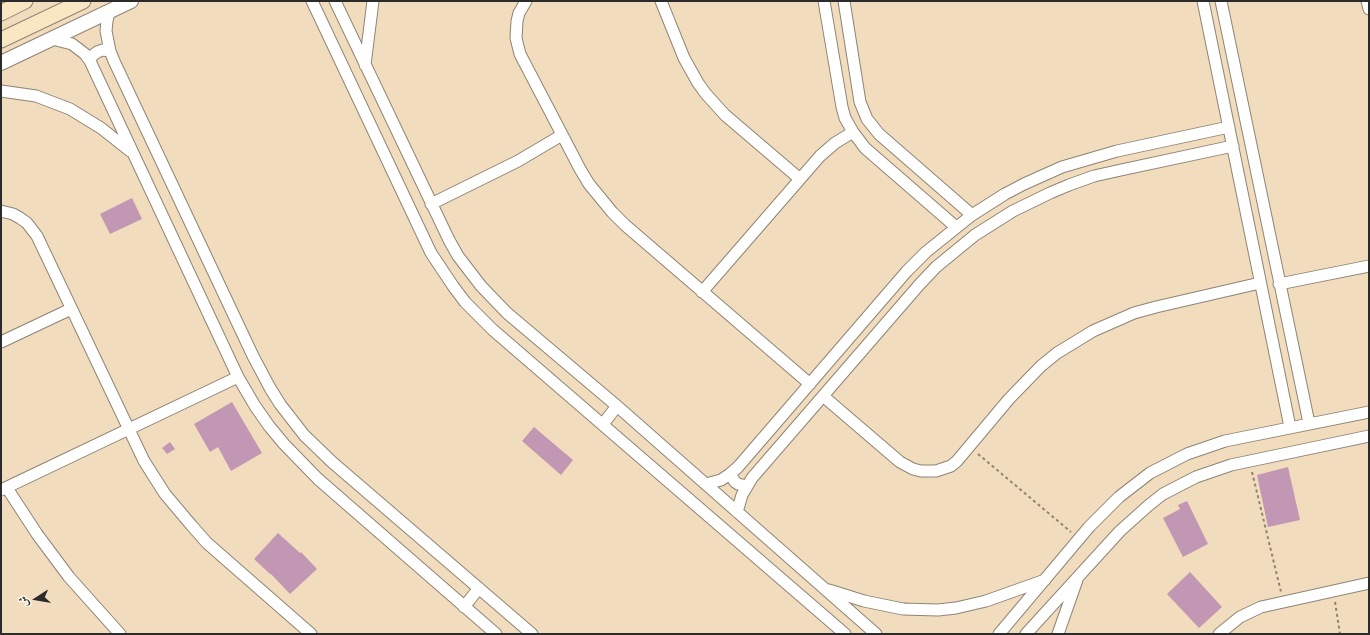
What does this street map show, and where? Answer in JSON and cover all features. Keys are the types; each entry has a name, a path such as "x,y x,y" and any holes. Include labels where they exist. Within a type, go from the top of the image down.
{"main road":[{"path":"1,13 26,1"},
{"path":"1,40 83,1"}],"street":[{"path":"1,63 132,1"},
{"path":"312,1 422,235 442,270 465,302 483,321 845,634"},
{"path":"335,1 449,240 458,256 493,300 617,406 876,634"},
{"path":"365,65 373,1"},
{"path":"526,1 516,21 517,46 562,135 589,184 612,212 702,292 810,384"},
{"path":"661,1 684,58 706,94 725,115 800,179"},
{"path":"824,1 842,107 845,118 852,132 865,148 956,227"},
{"path":"1203,1 1290,427"},
{"path":"1221,1 1309,424"},
{"path":"1367,1 1369,8"},
{"path":"826,13 844,5 860,102 867,120 879,134 972,215"},
{"path":"109,12 106,31 110,51 252,356 280,404 304,435 332,462 532,634"},
{"path":"1208,28 1226,24"},
{"path":"52,39 72,44 90,60 238,377 269,426 304,466 318,479 496,634"},
{"path":"90,60 91,57 97,52 104,50 110,51"},
{"path":"1,90 36,96 70,109 101,128 132,152"},
{"path":"706,484 721,480 738,467 908,271 926,252 972,215 999,197 1062,167 1117,151 1229,127"},
{"path":"702,292 827,149 852,132"},
{"path":"432,204 518,161 562,135"},
{"path":"737,512 746,486 823,396 919,286 936,268 975,235 995,221 1032,201 1068,185 1094,176 1233,146"},
{"path":"1024,184 1032,201"},
{"path":"1,211 13,214 20,218 37,236 129,430 154,478 177,509 224,558 311,634"},
{"path":"1248,224 1266,221"},
{"path":"1279,284 1369,266"},
{"path":"823,396 900,462 913,469 929,472 944,469 957,461 1009,398 1041,366 1063,349 1093,331 1113,321 1156,307 1260,283"},
{"path":"1,342 71,309"},
{"path":"1273,347 1292,343"},
{"path":"120,634 69,577 4,489 238,377"},
{"path":"603,424 617,406"},
{"path":"1000,634 1079,538 1119,497 1150,473 1187,454 1225,441 1369,412"},
{"path":"1026,634 1125,526 1163,494 1196,477 1231,465 1369,436"},
{"path":"730,474 738,484 746,486"},
{"path":"1058,634 1079,575"},
{"path":"825,589 903,609 938,610 964,607 986,601 1045,579"},
{"path":"1219,634 1229,625 1250,611 1261,607 1369,583"},
{"path":"464,607 479,588"}],"path":[{"path":"969,447 1079,538"},
{"path":"1249,461 1283,601"},
{"path":"1333,591 1340,634"}],"building":[{"path":"132,198 142,219 110,234 100,214"},
{"path":"232,402 262,453 231,471 218,447 210,452 194,424"},
{"path":"534,427 573,460 561,475 522,441"},
{"path":"170,442 175,449 167,454 162,448"},
{"path":"1288,467 1300,520 1268,527 1257,475"},
{"path":"1187,501 1208,544 1183,557 1163,518 1180,509 1178,505"},
{"path":"278,533 300,553 301,552 317,569 290,594 254,559"},
{"path":"1190,572 1222,607 1199,628 1167,594"}]}
